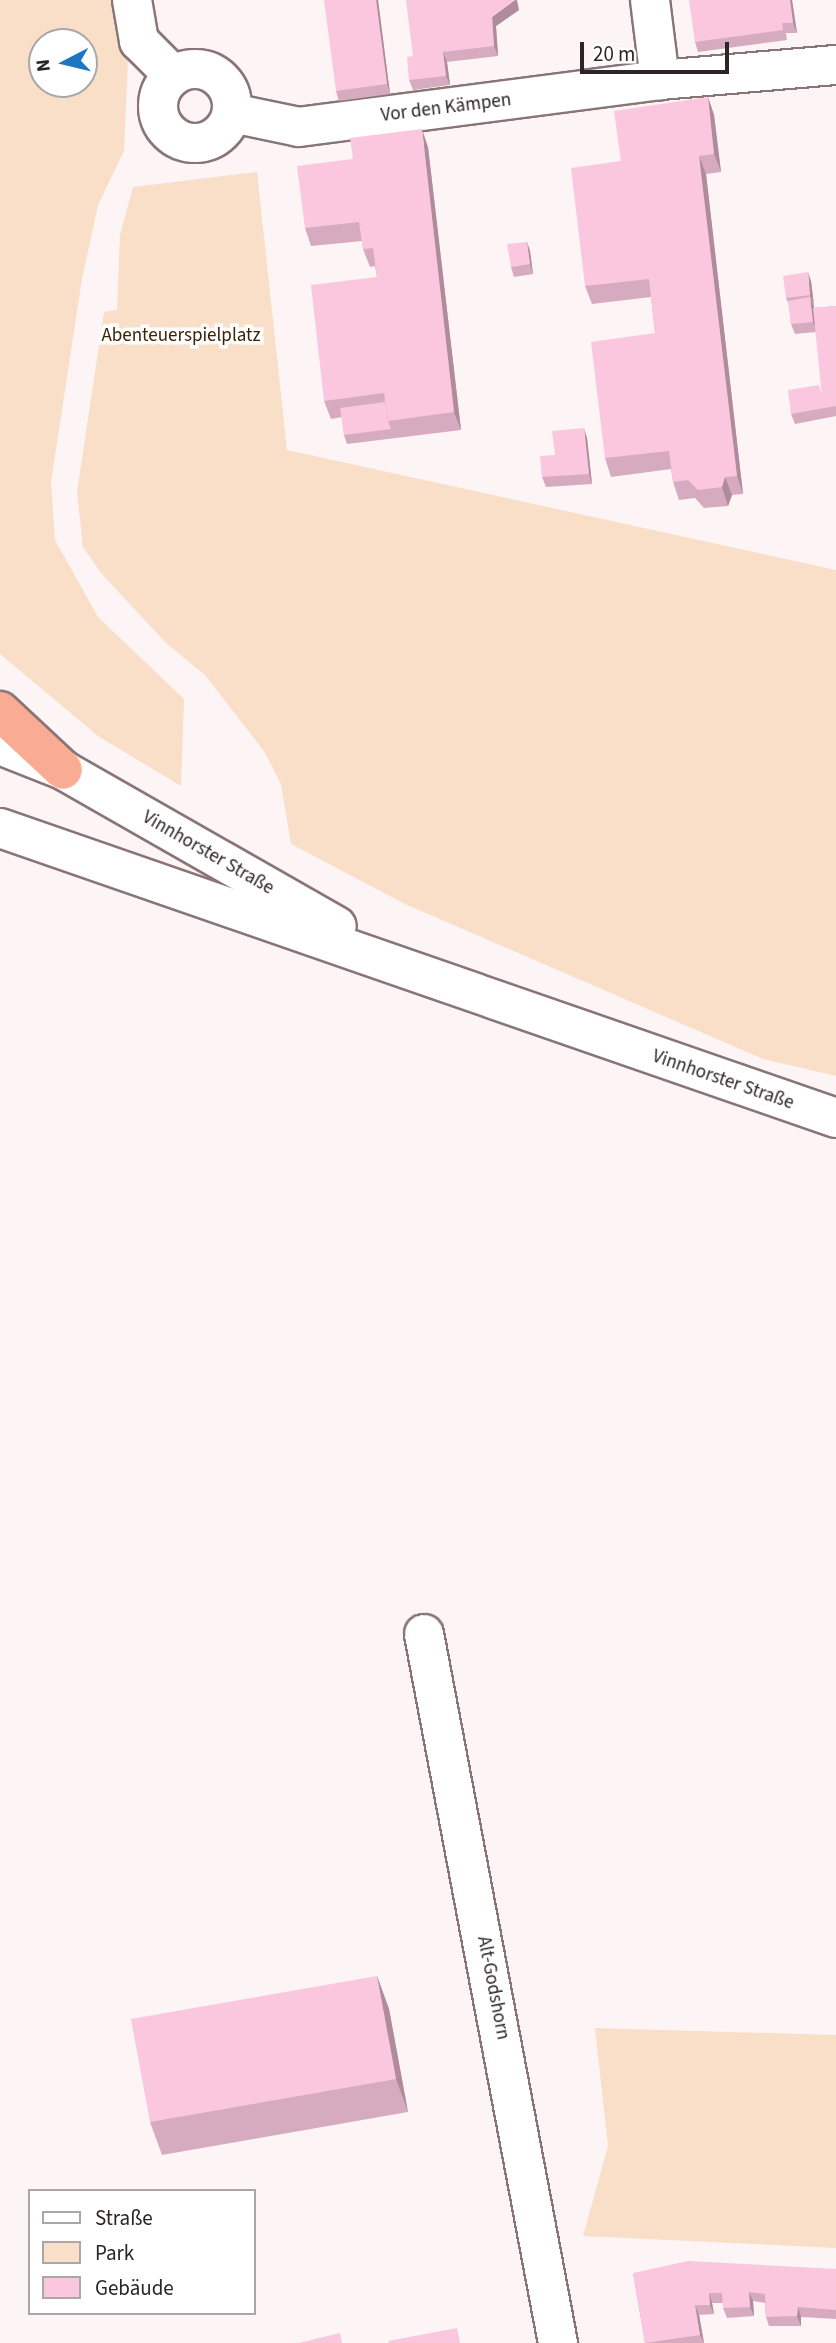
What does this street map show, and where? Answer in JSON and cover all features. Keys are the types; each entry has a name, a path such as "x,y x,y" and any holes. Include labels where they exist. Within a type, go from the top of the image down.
{"highway":[{"path":"0,710 63,769"}],"street":[{"path":"132,0 139,41 174,76"},
{"path":"650,0 660,80"},
{"name":"Vor den Kämpen","path":"232,113 299,127 660,80 836,65"},
{"path":"194,70 215,75 226,85 232,113 218,135 206,141 180,140 169,133 158,110 159,97 174,76 194,70"},
{"name":"Vinnhorster Straße","path":"0,744 63,769 412,968"},
{"name":"Vinnhorster Straße","path":"0,828 149,883 412,968 836,1118"},
{"name":"Alt-Godshorn","path":"424,1634 558,2343"}],"green space":[{"path":"0,0 116,0 128,60 124,151 98,205 82,279 51,482 55,540 98,617 184,699 181,786 98,736 0,654"},
{"name":"Abenteuerspielplatz","path":"257,172 287,450 836,570 836,1076 763,1059 405,904 291,844 281,784 264,751 205,675 166,643 101,573 83,547 77,492 104,312 117,310 120,235 133,187"},
{"path":"595,2028 836,2035 836,2248 583,2236 608,2146"}],"building":[{"path":"324,0 376,0 387,84 336,91"},
{"path":"406,0 515,0 492,17 494,46 443,52 446,76 409,80 407,57 413,56"},
{"path":"689,0 790,0 793,23 782,23 783,30 695,42"},
{"path":"708,97 714,154 699,156 737,476 725,477 722,487 698,490 688,480 673,482 669,451 605,458 591,342 655,333 649,279 585,286 571,168 621,161 614,111"},
{"path":"422,129 454,412 388,421 384,393 324,401 311,285 377,277 373,248 363,249 359,222 305,228 297,166 353,159 350,138"},
{"path":"527,242 530,264 511,267 507,244"},
{"path":"808,272 810,295 786,298 783,276"},
{"path":"810,297 813,322 791,324 788,301"},
{"path":"836,306 836,406 791,414 788,390 819,385 822,396 813,308"},
{"path":"385,402 391,429 344,435 340,408"},
{"path":"584,428 589,474 542,477 540,456 555,455 552,431"},
{"path":"377,1976 396,2079 150,2122 131,2019"},
{"path":"688,2261 836,2269 836,2310 798,2307 797,2316 766,2317 765,2294 749,2292 750,2307 723,2308 722,2293 709,2293 710,2305 695,2305 700,2335 645,2343 633,2273"},
{"path":"457,2328 460,2343 388,2341"},
{"path":"340,2333 342,2343 299,2343"}]}
